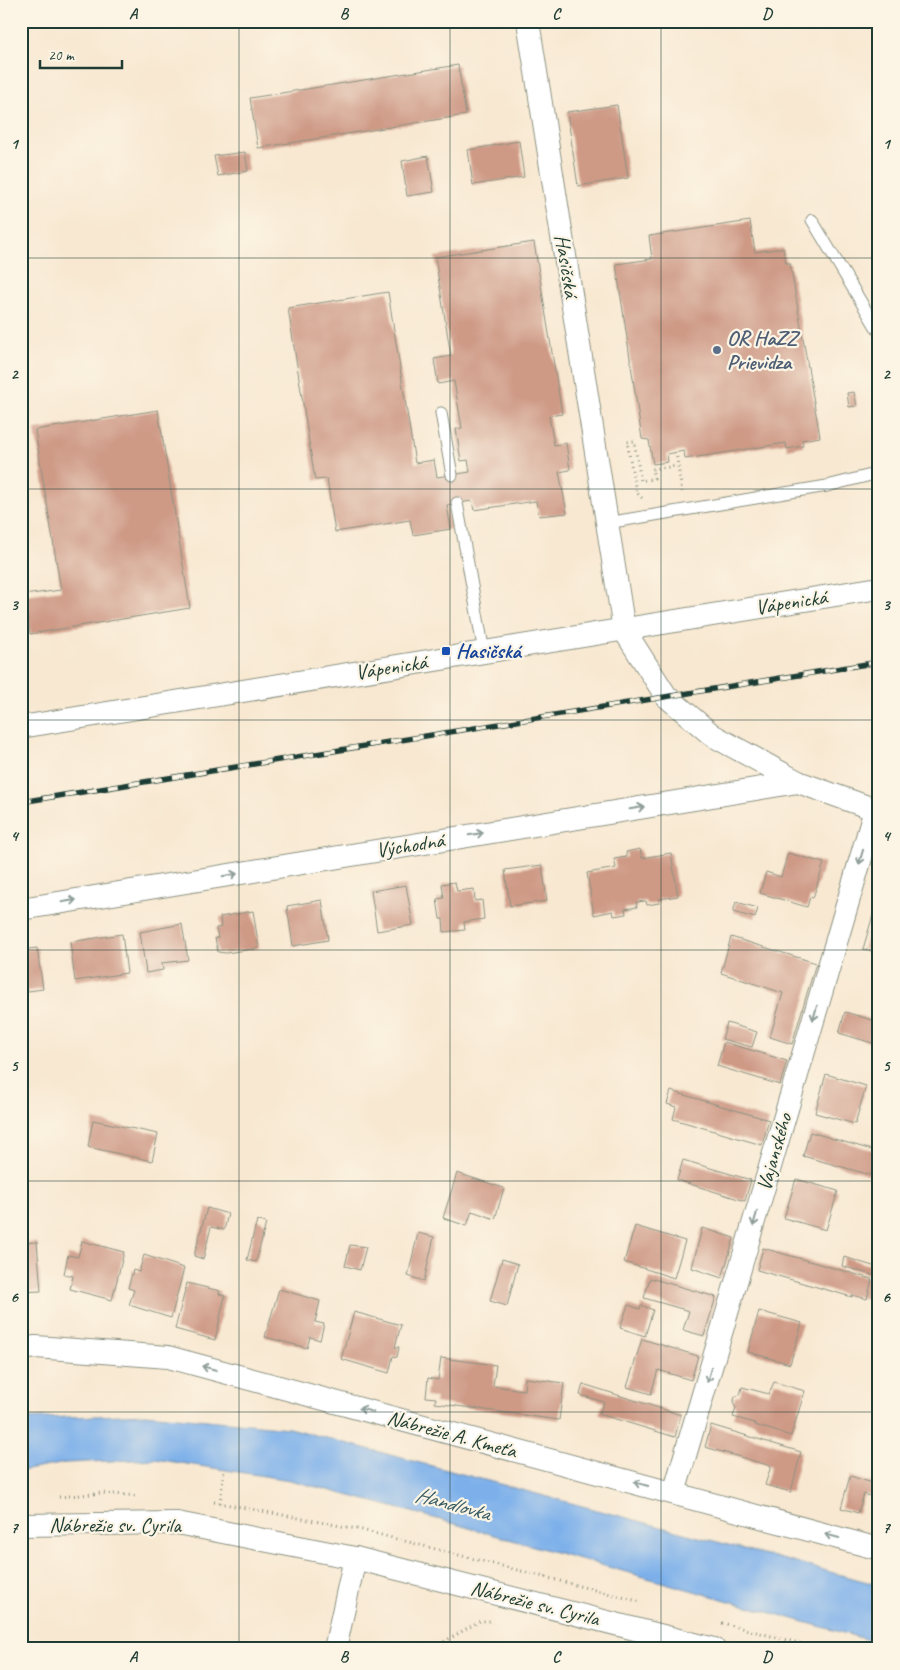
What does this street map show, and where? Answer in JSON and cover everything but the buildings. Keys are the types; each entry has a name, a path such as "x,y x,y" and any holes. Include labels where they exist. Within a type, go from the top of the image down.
{"street":[{"name":"Hasičská","path":"530,22 624,630"},
{"name":"Vápenická","path":"21,727 879,588"},
{"name":"Východná","path":"624,630 666,696 712,735 798,782 877,811"},
{"name":"Východná","path":"21,909 798,782"},
{"name":"Vajanského","path":"674,1493 877,811"},
{"name":"Nábrežie A. Kmeťa","path":"21,1348 36,1347 168,1357 879,1549"},
{"name":"Nábrežie sv. Cyrila","path":"21,1526 177,1523 355,1558 714,1649"},
{"path":"335,1649 355,1558"}],"lane":[{"path":"812,220 879,332"},
{"path":"441,413 452,475"},
{"path":"607,523 827,486 871,475 879,470"},
{"path":"457,503 484,652"}],"path":[{"path":"644,500 636,492 627,442 634,441 641,481 654,478 652,469 677,466"},
{"path":"676,452 681,489"},
{"path":"220,1503 224,1470"},
{"path":"431,1649 480,1621 497,1621"}],"water":[{"name":"Handlovka","path":"146,1414 289,1428 879,1585 879,1643 423,1515 290,1480 155,1459 66,1463 21,1471 21,1419"}],"railway":[{"path":"21,802 879,662"}],"place":[{"name":"OR HaZZ Prievidza","path":"717,350"},
{"name":"Hasičská","path":"446,651"}]}
